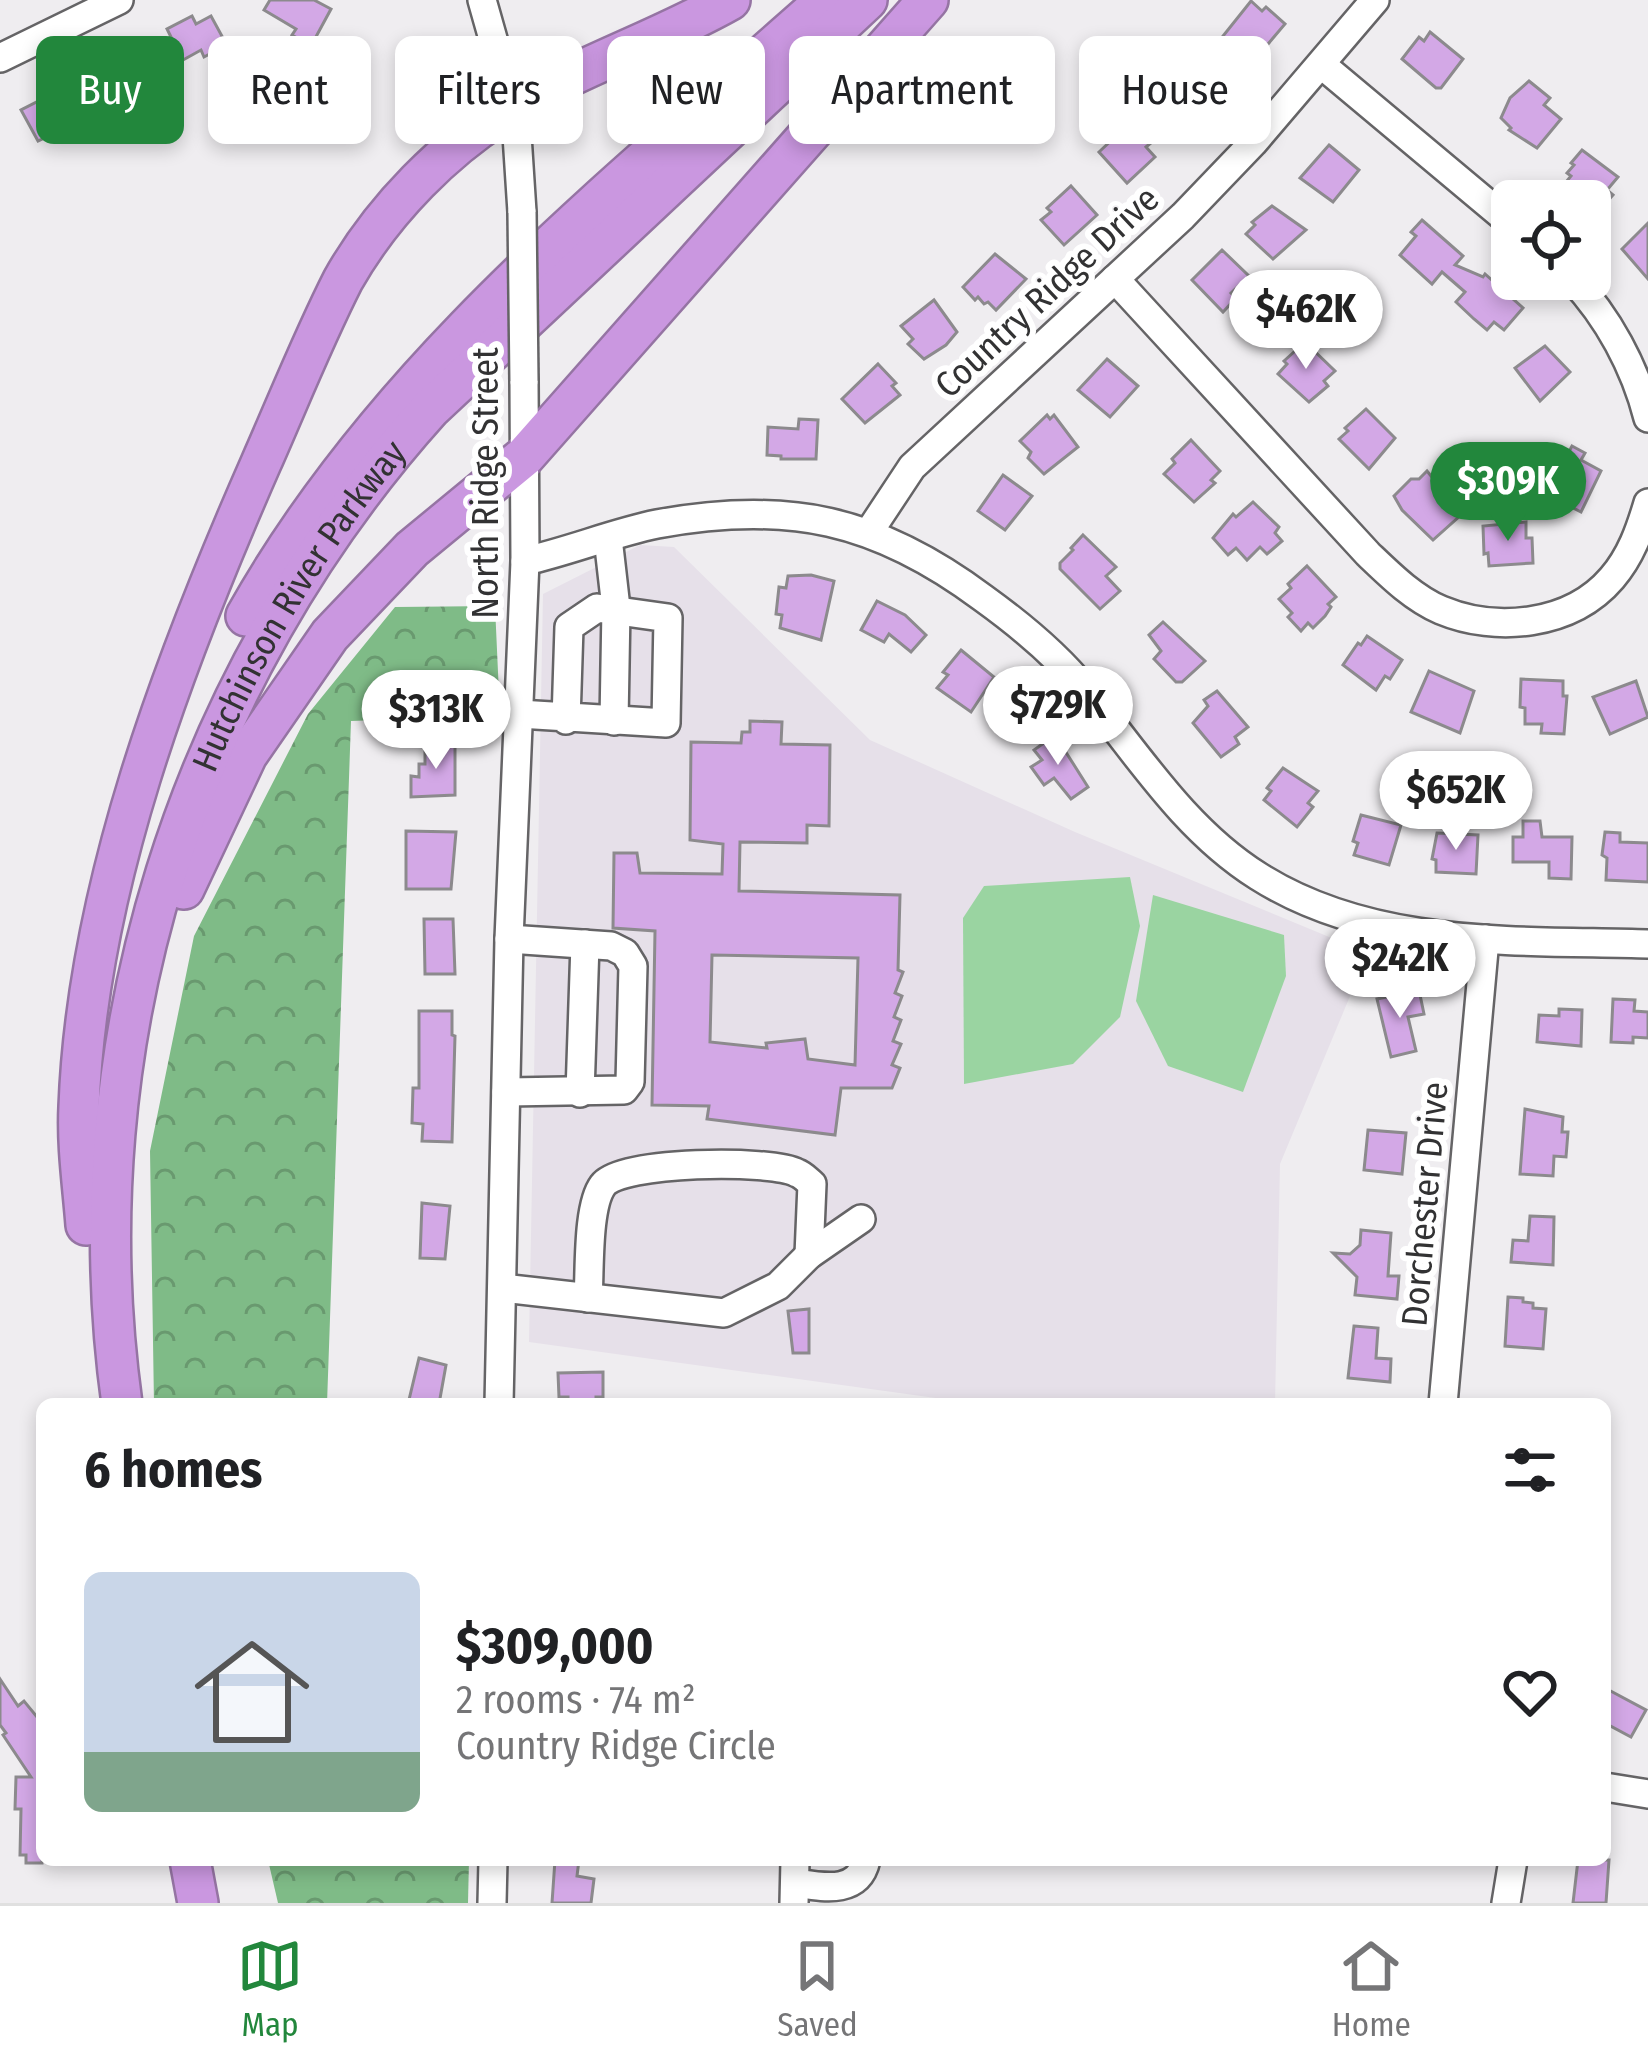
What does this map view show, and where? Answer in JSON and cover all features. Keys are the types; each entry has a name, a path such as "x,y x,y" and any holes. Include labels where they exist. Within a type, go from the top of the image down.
{"highway":[{"path":"583,71 730,0"},
{"name":"Hutchinson River Parkway","path":"121,1398 98,1227 99,1052 136,881 195,719 275,566 355,451 447,345 826,0"},
{"name":"Hutchinson River Parkway","path":"97,1398 89,1329 98,1227 135,987 182,820 220,724 285,602 374,474 455,382 867,0"},
{"path":"98,1227 154,979 188,876 234,777 301,672 362,600 431,531 524,456 928,0"},
{"path":"98,1227 79,1111 99,954 136,798 190,631 322,322 352,263 422,177 464,144"},
{"path":"191,1866 198,1903"},
{"path":"215,1866 223,1903"}],"street":[{"path":"0,58 119,0"},
{"name":"North Ridge Street","path":"482,0 493,36"},
{"name":"Country Ridge Drive","path":"869,532 912,467 1197,201 1376,0"},
{"path":"1322,65 1491,206"},
{"name":"North Ridge Street","path":"499,1398 509,939 525,561 519,144"},
{"path":"1115,279 1368,554 1400,584 1438,609 1483,624 1527,623 1571,608 1611,580 1637,540 1648,503"},
{"path":"1591,300 1640,388 1648,418"},
{"path":"525,561 654,525 764,514 818,518 869,532 916,552 1009,617 1079,682 1180,809 1216,845 1259,877 1361,921 1412,932 1648,944"},
{"path":"608,538 616,608 614,722"},
{"path":"519,715 566,720 666,723 668,618 597,608 569,627 566,720"},
{"path":"506,1092 624,1090 630,1082 633,966 625,953 611,946 509,939"},
{"name":"Dorchester Drive","path":"1444,1398 1484,939"},
{"path":"580,1093 585,944"},
{"path":"588,1298 595,1210 602,1186 614,1176 694,1162 795,1171 812,1184 808,1255"},
{"path":"502,1288 724,1313 778,1286 808,1255 861,1219"},
{"path":"1611,1788 1648,1794"},
{"path":"492,1903 493,1866"},
{"path":"795,1882 830,1888 849,1885 862,1875 864,1866"},
{"path":"1506,1903 1512,1866"}],"shaded area":[{"path":"640,545 674,547 870,740 1075,832 1368,953 1280,1164 1275,1398 935,1398 529,1342 543,594"}],"green space":[{"path":"495,606 500,716 351,721 327,1398 154,1398 150,1151 194,936 308,714 395,607"},
{"path":"1130,877 1140,926 1120,1017 1073,1064 964,1084 963,918 984,886"},
{"path":"1153,895 1284,935 1286,976 1243,1092 1168,1066 1136,1001"},
{"path":"269,1866 469,1866 468,1903 278,1903"}],"building":[{"path":"270,0 314,0 331,9 316,36 294,36 296,29 264,10"},
{"path":"1251,1 1285,24 1271,40 1271,36 1223,36"},
{"path":"192,16 196,24 211,16 222,36 208,36 208,55 204,57 201,50 184,59 184,36 170,36 167,29"},
{"path":"1430,32 1463,59 1441,88 1402,59 1419,37 1424,41"},
{"path":"1529,81 1550,98 1544,105 1561,119 1537,148 1509,130 1501,118 1510,98"},
{"path":"36,102 36,137 21,110"},
{"path":"1108,144 1150,144 1146,147 1155,157 1127,183 1099,152"},
{"path":"1329,145 1359,170 1333,202 1300,178"},
{"path":"1582,150 1618,177 1611,185 1611,180 1568,180 1571,163"},
{"path":"1071,186 1097,215 1064,245 1041,220"},
{"path":"1272,206 1306,230 1273,259 1246,234 1255,225 1252,222"},
{"path":"1422,220 1463,256 1455,265 1491,279 1491,300 1514,300 1523,308 1504,330 1494,322 1487,330 1456,302 1465,292 1442,272 1432,284 1400,255 1416,236 1411,232"},
{"path":"1648,223 1648,279 1622,249"},
{"path":"1222,250 1249,276 1231,293 1236,298 1223,312 1192,280"},
{"path":"995,254 1026,279 996,310 978,297 975,300 963,287"},
{"path":"934,300 957,332 924,359 908,344 913,339 901,326"},
{"path":"1305,342 1335,371 1324,381 1328,386 1309,402 1278,374 1287,364 1284,361"},
{"path":"1545,346 1570,372 1540,401 1515,368"},
{"path":"1107,359 1138,386 1110,417 1078,390"},
{"path":"878,364 896,383 892,386 900,395 865,423 842,399"},
{"path":"1366,409 1395,438 1369,469 1339,439"},
{"path":"1047,415 1050,419 1054,415 1078,447 1044,474 1020,441"},
{"path":"799,419 818,420 816,459 767,455 768,427 798,429"},
{"path":"1191,440 1220,471 1211,480 1215,483 1194,502 1164,474"},
{"path":"1572,446 1585,453 1581,460 1601,471 1581,512 1546,494"},
{"path":"1427,471 1462,514 1433,540 1394,496"},
{"path":"1003,475 1032,496 1005,530 978,511"},
{"path":"1253,502 1279,527 1275,533 1282,541 1267,554 1260,547 1247,560 1236,548 1228,555 1213,538 1233,514 1236,517"},
{"path":"1526,522 1533,563 1489,566 1483,526"},
{"path":"1083,535 1116,567 1106,576 1120,591 1100,609 1060,569"},
{"path":"1307,566 1336,597 1313,628 1308,623 1301,631 1279,599"},
{"path":"788,576 834,581 821,640 780,628 782,615 776,614 779,587 786,588"},
{"path":"877,601 905,615 926,635 911,652 889,634 884,642 861,630"},
{"path":"1163,622 1205,661 1182,682 1176,682 1154,659 1161,651 1149,635"},
{"path":"1367,636 1402,660 1376,690 1343,665"},
{"path":"961,650 994,677 971,712 937,688"},
{"path":"1429,671 1474,691 1460,733 1411,712"},
{"path":"1521,679 1563,681 1563,696 1567,696 1564,734 1541,733 1542,724 1525,724"},
{"path":"1636,681 1648,717 1610,734 1593,697"},
{"path":"1217,691 1248,727 1235,737 1239,744 1221,757 1193,723 1208,706 1204,700"},
{"path":"750,721 782,722 781,744 830,745 829,826 807,825 807,843 740,842 739,891 900,895 898,970 903,972 895,993 902,996 894,1017 901,1020 893,1041 901,1044 892,1065 900,1068 892,1088 841,1088 835,1135 707,1119 709,1106 652,1105 655,931 613,928 614,853 637,853 640,873 722,874 723,844 690,840 691,742 741,743 742,732 750,732","holes":["712,955 858,958 855,1065 808,1059 805,1039 766,1043 767,1048 710,1042"]},
{"path":"1055,735 1088,787 1071,799 1054,778 1044,785 1031,767 1042,760 1034,750"},
{"path":"425,744 455,744 455,795 411,797 411,776 419,777 419,764 425,764"},
{"path":"1283,768 1318,791 1308,803 1313,807 1297,827 1264,800"},
{"path":"1361,815 1401,825 1389,865 1354,855"},
{"path":"1523,821 1540,821 1542,837 1572,837 1571,879 1549,878 1549,862 1513,862 1513,837 1523,837"},
{"path":"406,831 456,832 451,889 406,889"},
{"path":"1605,832 1620,833 1620,842 1648,843 1648,882 1606,880"},
{"path":"1437,833 1478,835 1476,874 1436,872 1432,859"},
{"path":"424,919 453,919 455,974 425,974"},
{"path":"1419,990 1424,1014 1408,1017 1416,1051 1391,1057 1377,999"},
{"path":"1613,999 1635,1000 1634,1011 1648,1012 1648,1038 1611,1042"},
{"path":"1559,1009 1582,1010 1581,1046 1537,1042 1539,1015 1559,1016"},
{"path":"419,1011 452,1011 452,1142 422,1141 423,1124 412,1123 413,1088 419,1088"},
{"path":"1525,1109 1563,1117 1562,1132 1568,1132 1566,1157 1554,1156 1553,1176 1520,1174"},
{"path":"1368,1130 1406,1133 1402,1174 1364,1170"},
{"path":"422,1203 450,1206 445,1259 420,1258"},
{"path":"1530,1216 1554,1217 1553,1265 1511,1262 1513,1240 1528,1241"},
{"path":"1361,1230 1391,1233 1388,1276 1399,1276 1397,1299 1355,1295 1357,1277 1333,1253 1350,1254 1360,1245"},
{"path":"1508,1297 1546,1309 1543,1349 1505,1346"},
{"path":"809,1309 809,1353 793,1353 788,1311"},
{"path":"1354,1326 1378,1328 1376,1358 1391,1359 1390,1382 1348,1378"},
{"path":"419,1358 446,1365 440,1398 409,1398"},
{"path":"603,1372 603,1397 559,1397 558,1373"},
{"path":"0,1679 18,1706 24,1701 36,1716 36,1863 26,1863 26,1855 20,1855 21,1809 15,1809 16,1777 31,1777 0,1725"},
{"path":"1611,1691 1646,1710 1631,1737 1611,1726"},
{"path":"555,1866 578,1866 577,1876 594,1879 591,1903 552,1903"},
{"path":"1577,1866 1609,1866 1606,1903 1573,1903"}]}
